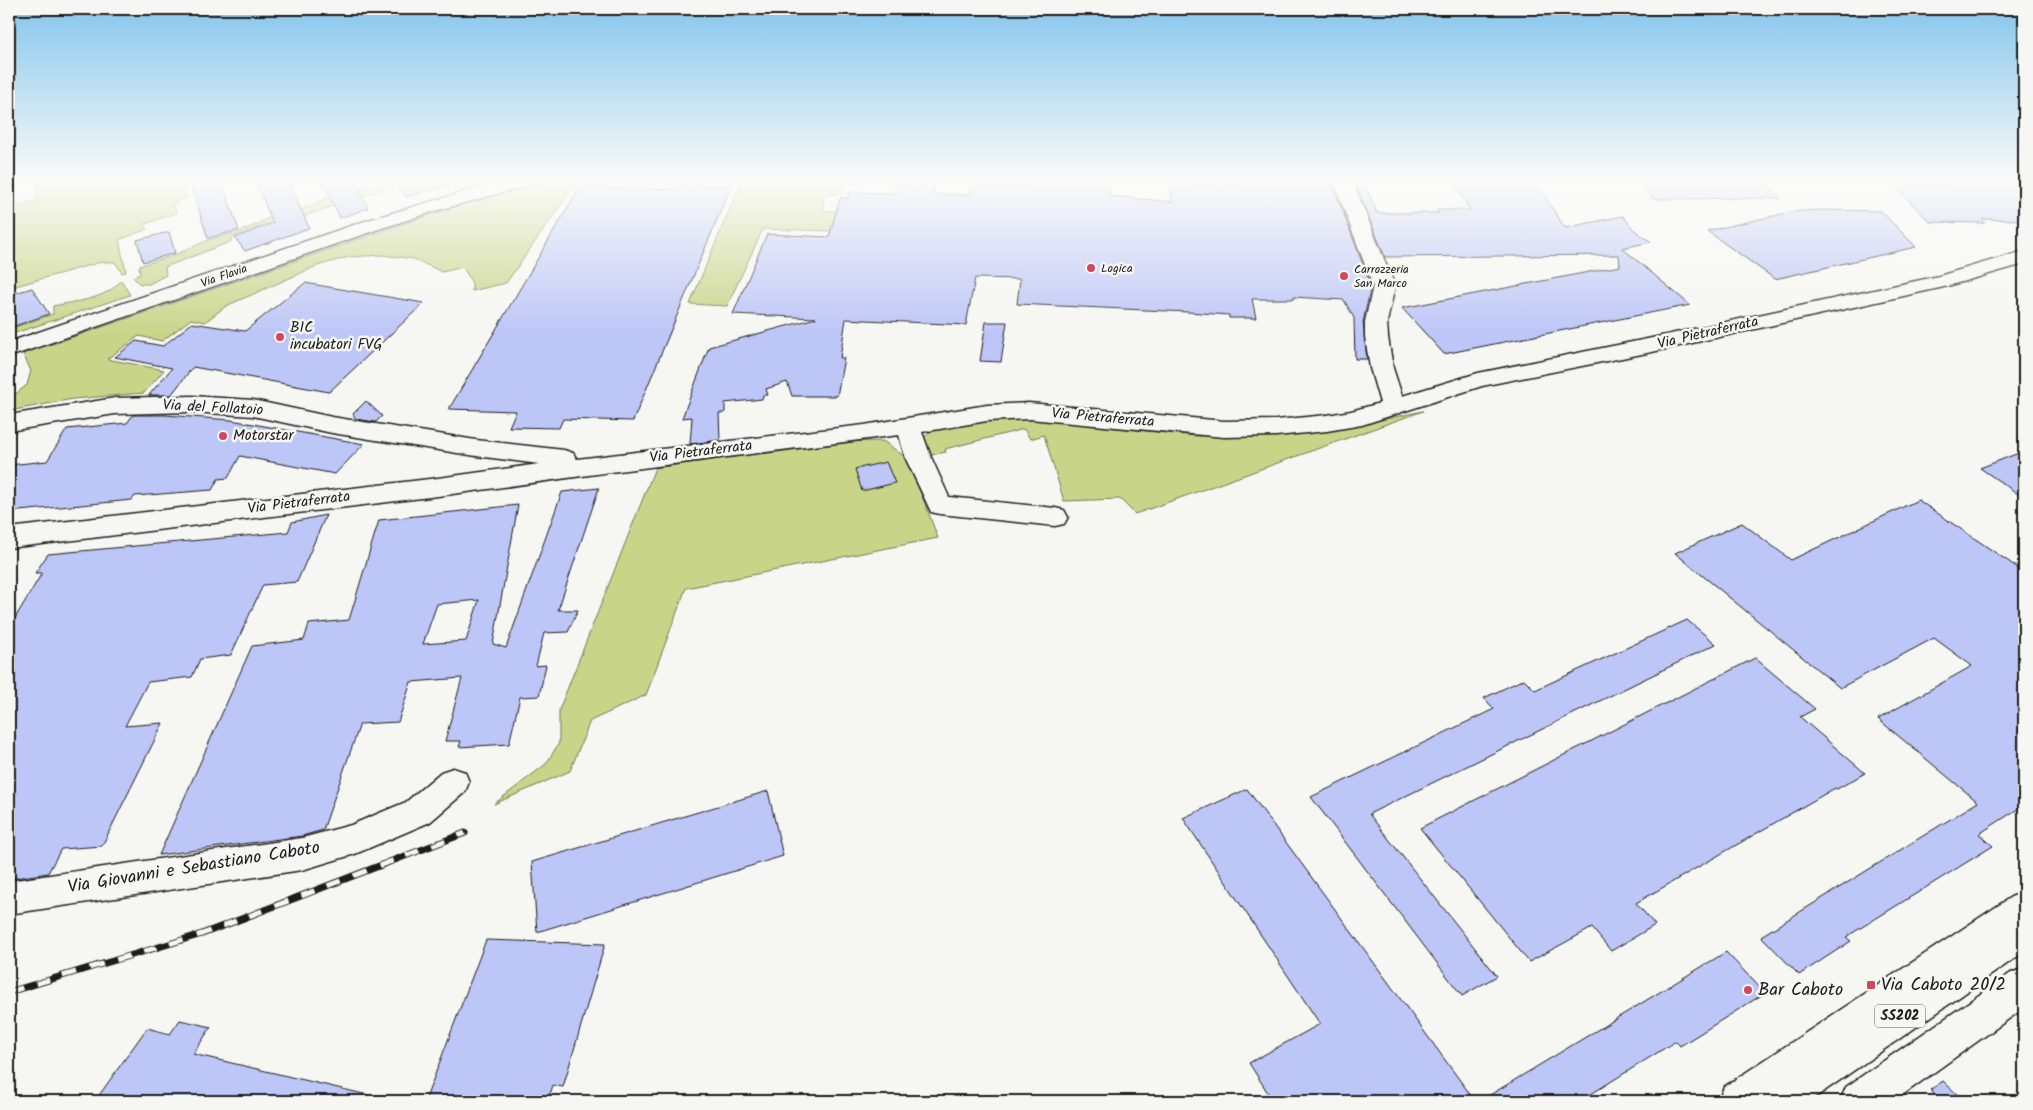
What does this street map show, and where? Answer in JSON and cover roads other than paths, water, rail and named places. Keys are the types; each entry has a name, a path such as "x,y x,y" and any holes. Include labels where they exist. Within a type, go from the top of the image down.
{"main road":[{"name":"Via Flavia","path":"9,350 352,232"},
{"path":"1363,232 1384,286 1385,296 1377,314 1378,354 1392,407"},
{"name":"Via Pietraferrata","path":"9,538 438,487 611,463 864,433 979,414 1029,411 1224,429 1276,428 1353,419 1478,380 1652,346 1934,283 2024,257"},
{"name":"Via del Follatoio","path":"9,423 115,406 192,404 254,408 332,425 476,448 539,457 611,463"},
{"path":"908,426 918,456 940,505 1055,518"},
{"path":"438,487 476,448"},
{"name":"Via Giovanni e Sebastiano Caboto","path":"9,898 302,854 355,839 418,812 453,782"},
{"path":"1751,1100 2024,909"},
{"name":"SS202","path":"1751,1100 2024,931"},
{"path":"1860,1101 2024,986"}],"railway":[{"path":"9,992 202,934 465,833"}],"place":[{"name":"Logica","path":"1091,268"},
{"name":"Carrozzeria San Marco","path":"1344,276"},
{"name":"BIC incubatori FVG","path":"280,337"},
{"name":"Motorstar","path":"223,436"},
{"name":"Via Caboto 20/2","path":"1871,985"},
{"name":"Bar Caboto","path":"1748,990"}]}
